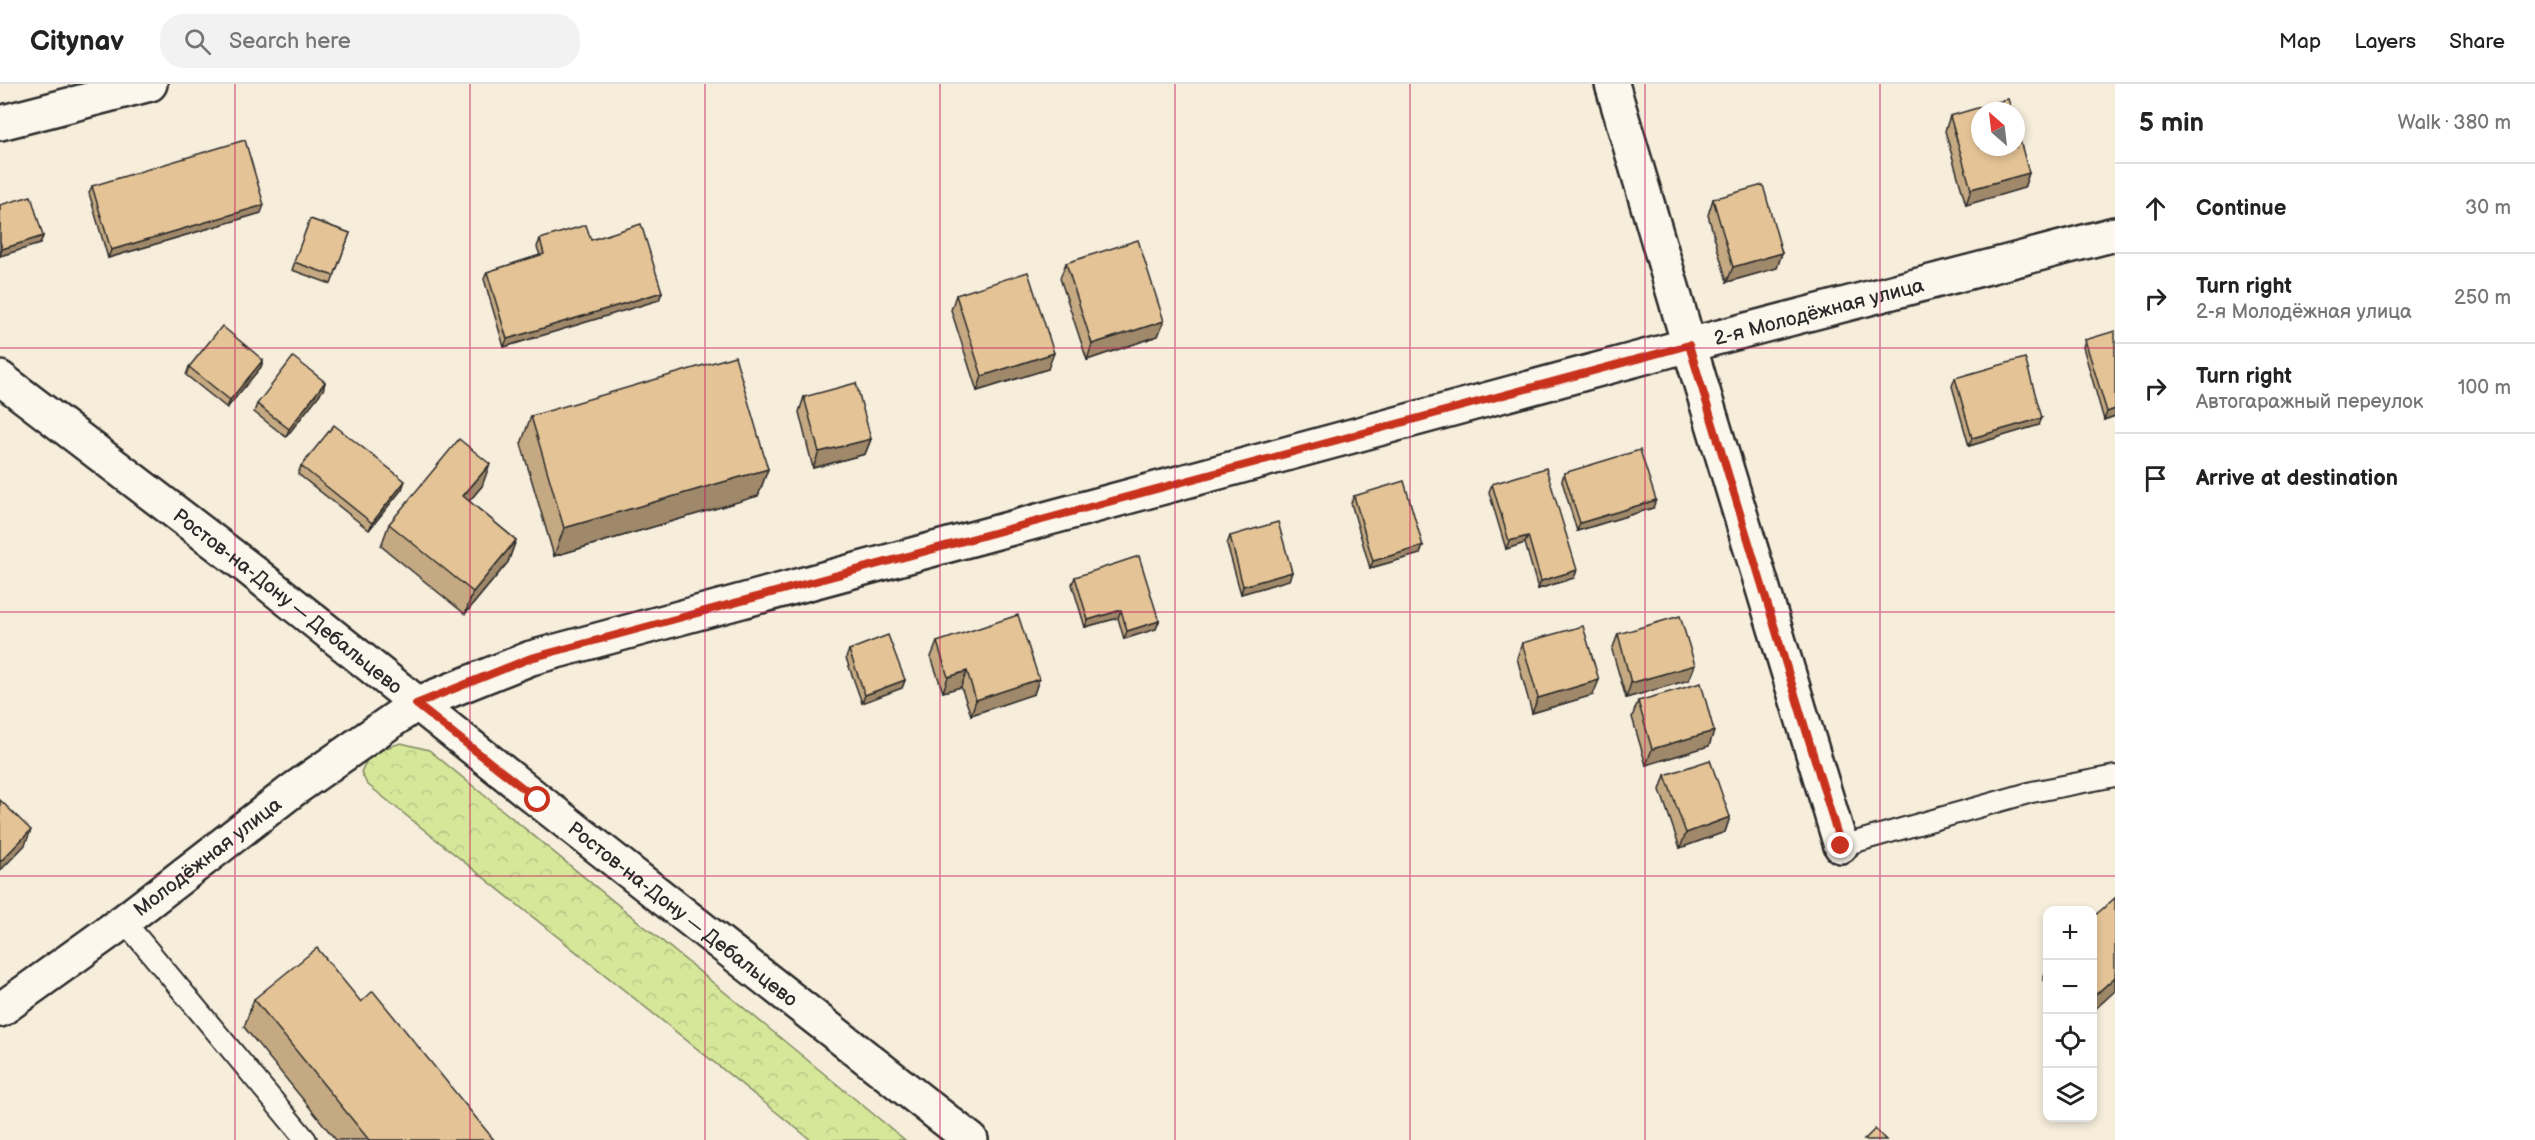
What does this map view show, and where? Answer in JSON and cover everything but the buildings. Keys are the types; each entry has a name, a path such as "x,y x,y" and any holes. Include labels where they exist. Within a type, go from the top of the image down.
{"street":[{"path":"0,123 150,84"},
{"path":"1612,84 1841,846"},
{"name":"2-я Молодёжная улица","path":"416,704 531,658 1689,345 2115,234"},
{"name":"Ростов-на-Дону — Дебальцево","path":"0,378 246,567 416,704 971,1140"},
{"name":"Молодёжная улица","path":"0,1010 124,921 293,790 416,704"}],"lane":[{"path":"1841,846 2032,792 2115,776"},
{"path":"124,921 306,1140"}],"green space":[{"path":"401,743 429,750 905,1140 811,1140 367,784 361,772 370,753"}],"route":[{"path":"538,800 416,704 483,675 531,658 1689,345 1841,846"}]}
